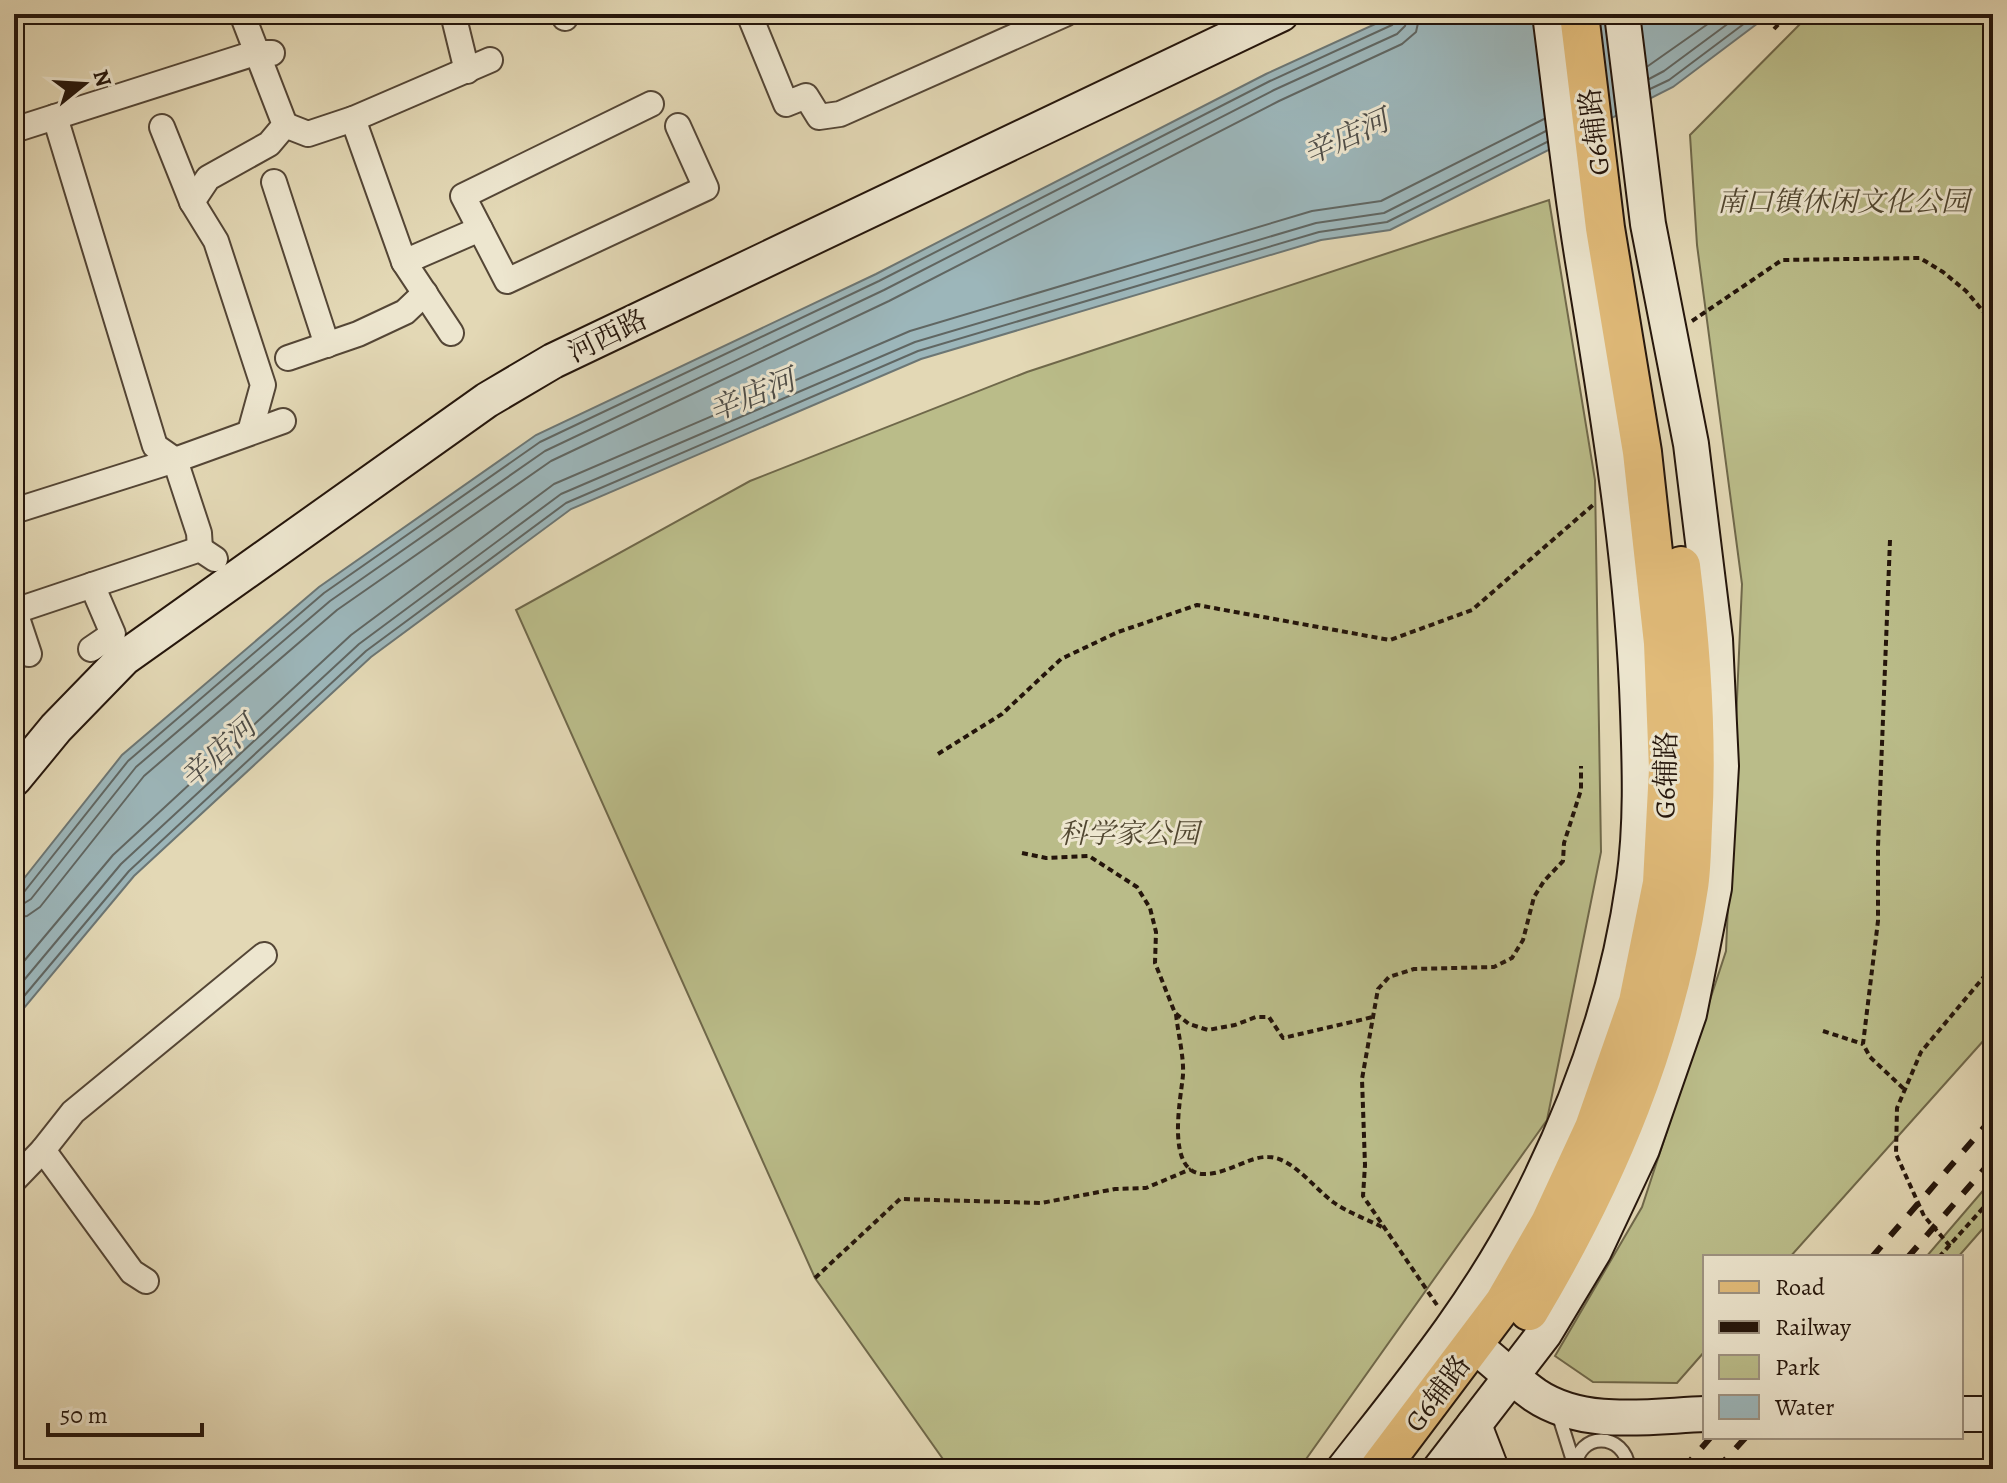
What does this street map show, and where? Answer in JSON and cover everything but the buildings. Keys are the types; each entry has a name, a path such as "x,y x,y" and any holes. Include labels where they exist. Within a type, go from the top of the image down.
{"main road":[{"name":"G6辅路","path":"1409,1469 1483,1352 1504,1303 1550,1223 1594,1128 1638,1002 1662,883 1668,769 1663,643 1616,227 1579,14"},
{"name":"G6辅路","path":"1605,14 1616,227"},
{"name":"G6辅路","path":"1379,1469 1483,1352"}],"street":[{"path":"242,14 263,53 285,125"},
{"path":"453,14 467,71"},
{"path":"749,14 786,104 806,96 819,117 840,114 1065,14"},
{"name":"河西路","path":"14,779 56,728 124,658 487,400 553,361 1281,14"},
{"path":"1550,14 1616,227"},
{"path":"1616,227 1622,14"},
{"path":"14,130 263,53"},
{"path":"285,125 308,134 353,119 490,60"},
{"path":"651,104 463,196 507,281 706,188 678,126"},
{"path":"29,654 14,610 208,554 175,460 155,446 55,117"},
{"path":"353,119 404,262 451,333"},
{"path":"192,202 208,178 269,144 285,125"},
{"path":"162,127 192,202 216,241 263,385 250,432"},
{"path":"274,182 327,345"},
{"name":"G6辅路","path":"1344,1469 1483,1352 1544,1334 1594,1251 1642,1149 1689,1014 1714,888 1721,766 1715,639 1691,444 1670,335 1616,227"},
{"name":"G6辅路","path":"1440,1469 1474,1425 1483,1352 1480,1288 1525,1210 1568,1117 1611,995 1631,894 1640,768 1636,644 1618,483 1616,227"},
{"path":"404,262 480,229"},
{"path":"288,358 358,334 405,312 425,293"},
{"path":"14,511 175,460 283,421"},
{"path":"91,649 113,634 92,585"},
{"path":"14,1180 73,1112 264,955"},
{"path":"43,1150 132,1272 146,1281"},
{"path":"1483,1352 1537,1396 1614,1431 1703,1414"},
{"path":"1963,1414 1993,1414"},
{"path":"1474,1425 1491,1469"}],"lane":[{"path":"1555,1404 1574,1466"},
{"path":"1574,1466 1583,1448 1614,1431 1628,1459 1629,1469"}],"path":[{"path":"1774,29 1788,14"},
{"path":"1670,335 1782,260 1920,258 1966,291 1993,323"},
{"path":"938,754 1002,714 1061,659 1118,632 1197,605 1390,640 1472,610 1618,483"},
{"path":"1890,540 1878,921 1863,1044 1870,1057 1904,1089"},
{"path":"1989,596 1993,618"},
{"path":"1483,1352 1384,1228 1363,1196 1362,1079 1378,989 1389,977 1414,969 1494,967 1512,958 1523,940 1534,897 1563,861 1564,843 1581,790 1581,766"},
{"path":"1022,853 1046,858 1089,856 1137,887 1150,908 1156,932 1155,963 1175,1013 1183,1073 1178,1107 1179,1143 1182,1157 1191,1169 1199,1174 1219,1173 1267,1157 1287,1163 1335,1203 1384,1228"},
{"path":"1950,1246 1924,1216 1896,1154 1897,1108 1921,1052 1993,966"},
{"path":"1175,1013 1189,1024 1208,1030 1256,1017 1269,1017 1283,1038 1373,1017"},
{"path":"1823,1031 1863,1044"},
{"path":"815,1278 900,1199 1041,1203 1115,1189 1146,1188 1191,1169"},
{"path":"1941,1255 1993,1197"}],"green space":[{"name":"南口镇休闲文化公园","path":"1810,14 1993,14 1993,1030 1792,1255 1703,1255 1703,1353 1677,1383 1593,1382 1555,1356 1642,1207 1726,951 1742,584 1697,245 1690,135"},
{"name":"科学家公园","path":"1549,200 1595,480 1601,852 1547,1120 1299,1469 950,1469 815,1278 516,610 750,481 1027,372"},
{"path":"1993,1179 1993,1217 1960,1255 1928,1255"}],"water":[{"name":"辛店河","path":"1397,14 1770,14 1673,87 1390,230 1321,240 921,359 571,509 371,657 134,876 14,1020 14,891 122,755 319,587 536,435 876,274 1266,74"}],"railway":[{"path":"1874,1255 1993,1117"},
{"path":"1910,1255 1993,1159"},
{"path":"1683,1469 1709,1439"},
{"path":"1717,1469 1744,1439"}]}
